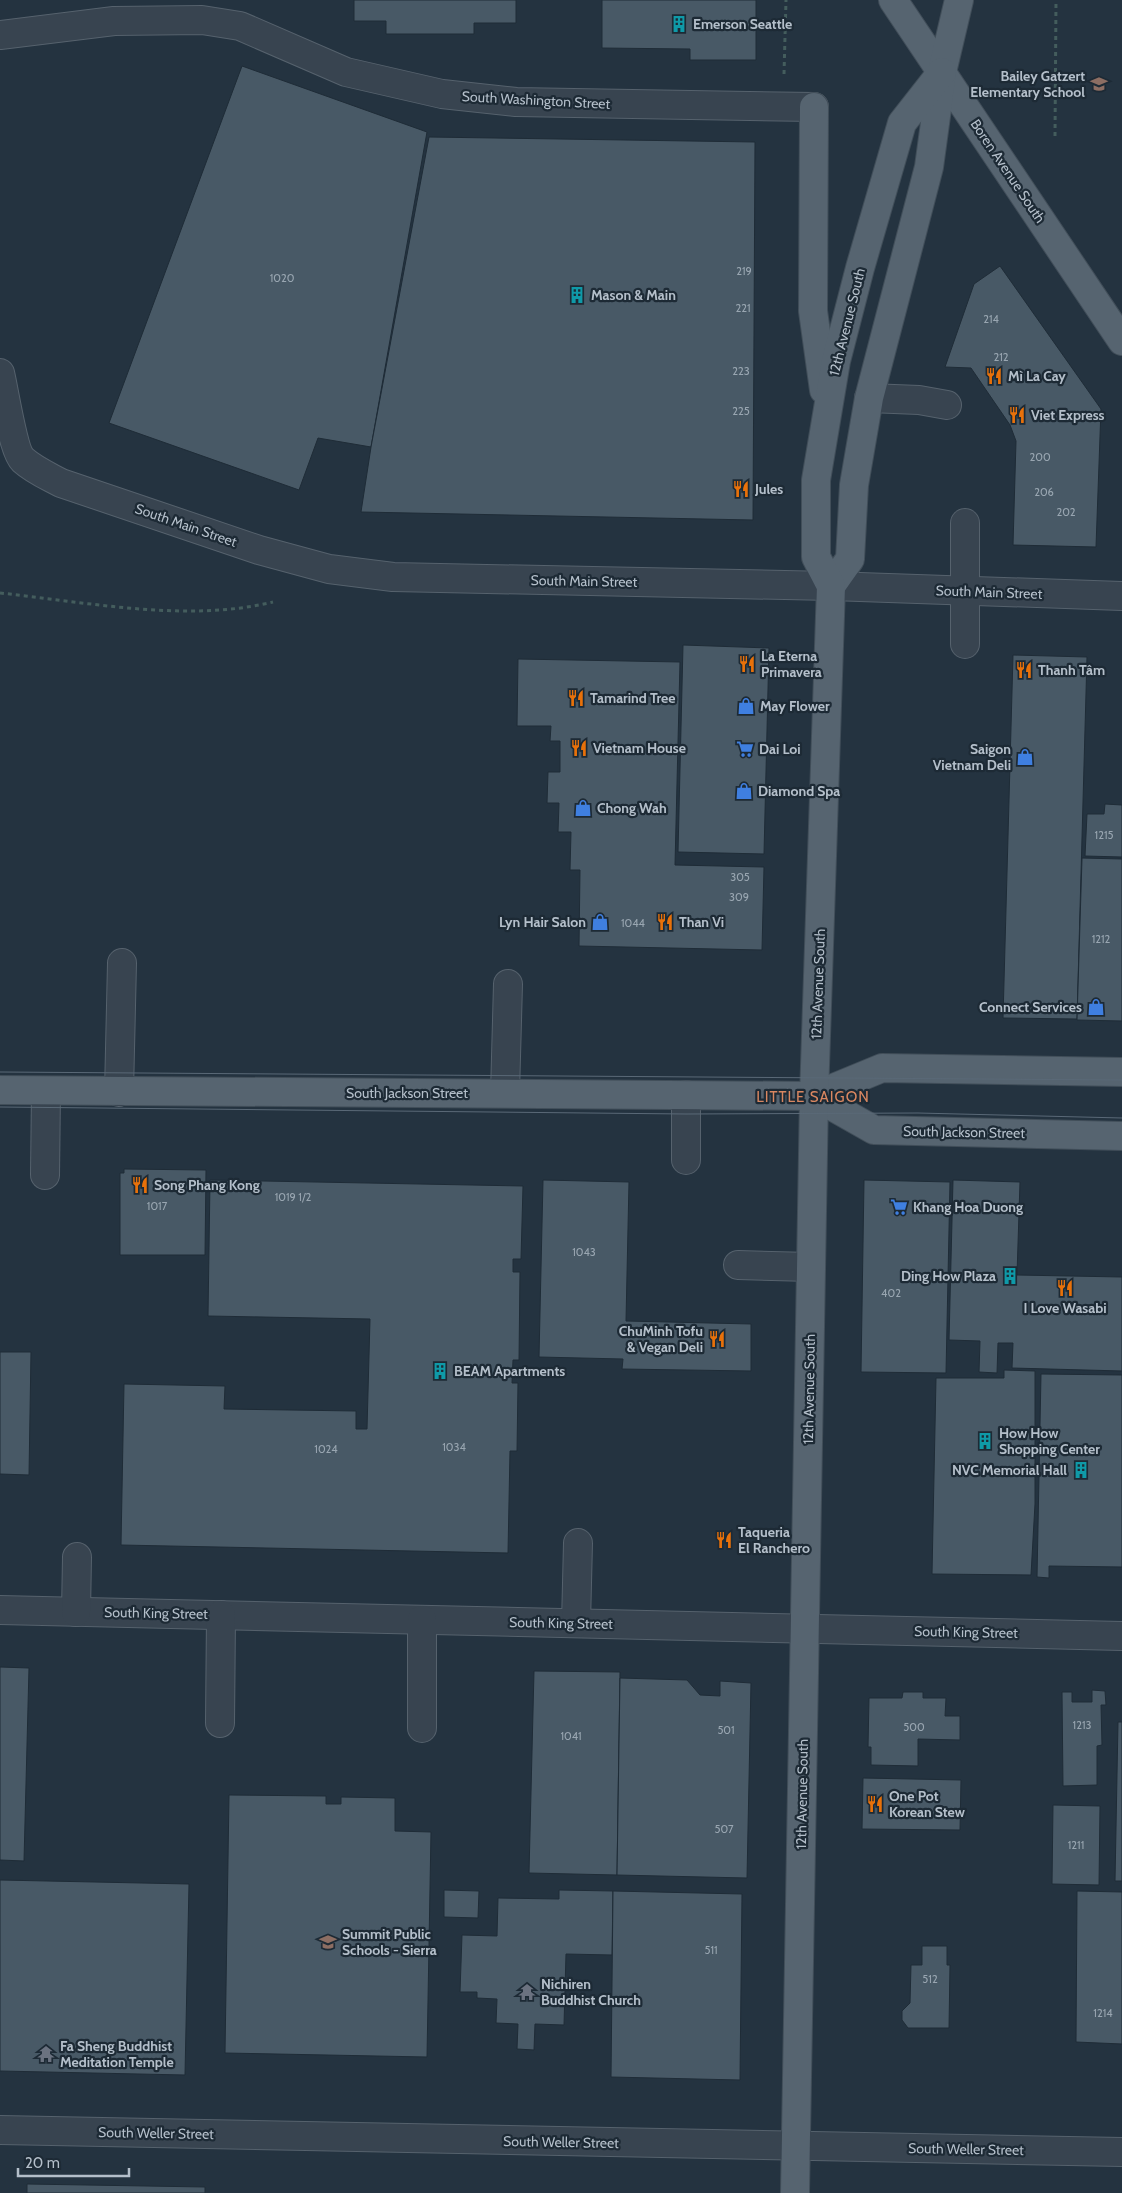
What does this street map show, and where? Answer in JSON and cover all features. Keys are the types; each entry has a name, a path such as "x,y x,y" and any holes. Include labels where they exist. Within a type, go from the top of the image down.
{"main road":[{"name":"Boren Avenue South","path":"893,0 1122,341"},
{"name":"12th Avenue South","path":"832,586 850,559 854,485 869,398 929,167 942,72 959,0"},
{"name":"12th Avenue South","path":"795,2193 814,1096 832,586 816,557 816,480 827,407 860,268 902,123 942,72"},
{"path":"814,107 812,311 827,407"},
{"name":"South Jackson Street","path":"0,1090 814,1096 882,1068 1122,1072"},
{"name":"South Jackson Street","path":"814,1096 874,1130 1122,1136"}],"street":[{"name":"South Washington Street","path":"0,35 114,21 202,20 240,26 346,72 442,94 516,102 814,107"},
{"path":"0,373 9,450"},
{"path":"869,398 919,400 948,405"},
{"name":"South Main Street","path":"9,450 38,472 60,482 259,550 329,569 393,577 832,586 1122,596"},
{"path":"965,523 965,644"},
{"path":"119,1092 122,963"},
{"path":"505,1093 508,984"},
{"path":"45,1175 46,1091"},
{"path":"686,1095 686,1160"},
{"path":"738,1265 811,1267"},
{"path":"576,1624 578,1543"},
{"path":"76,1612 77,1557"},
{"name":"South King Street","path":"0,1610 1122,1636"},
{"path":"220,1722 221,1615"},
{"path":"422,1620 422,1728"},
{"name":"South Weller Street","path":"0,2130 1122,2152"}],"path":[{"path":"784,83 786,0"},
{"path":"1055,136 1056,0"},
{"path":"0,593 159,610 242,610 273,602"}],"building":[{"path":"354,0 516,0 516,23 474,23 474,34 386,34 386,21 354,21"},
{"name":"Emerson Seattle","path":"602,0 756,0 756,60 690,60 690,49 602,48"},
{"path":"242,66 427,132 371,447 318,438 299,490 109,423"},
{"name":"Mason & Main","path":"429,137 755,142 753,520 361,512 371,447"},
{"path":"1000,266 1101,409 1096,547 1013,545 1016,441 1010,425 971,368 945,367 974,284"},
{"path":"683,645 769,648 764,854 678,852"},
{"path":"1013,655 1087,657 1077,1019 1003,1018"},
{"path":"518,659 680,662 675,865 764,867 762,950 579,946 580,870 570,870 571,832 558,832 559,803 547,803 548,772 560,772 560,741 550,741 551,726 517,726"},
{"path":"1105,804 1122,805 1122,857 1085,856 1087,814 1104,814"},
{"path":"1082,858 1122,859 1122,1021 1077,1020"},
{"path":"124,1169 206,1170 205,1255 120,1255 120,1173 124,1173"},
{"name":"BEAM Apartments","path":"210,1180 523,1186 521,1259 513,1259 513,1272 520,1272 519,1360 513,1360 512,1383 518,1383 517,1451 510,1451 508,1553 121,1545 124,1384 225,1386 224,1409 356,1411 356,1429 367,1429 370,1319 208,1316"},
{"path":"543,1180 629,1182 626,1321 751,1324 751,1371 622,1369 623,1359 539,1357"},
{"path":"864,1180 950,1182 946,1373 861,1372"},
{"name":"Ding How Plaza","path":"953,1180 1020,1182 1017,1275 1122,1277 1122,1371 1012,1368 1013,1343 998,1343 997,1373 979,1372 980,1341 949,1340"},
{"path":"0,1352 31,1352 29,1475 0,1474"},
{"name":"How How Shopping Center","path":"1004,1370 1035,1371 1035,1504 1031,1575 932,1574 936,1378 1004,1378"},
{"name":"NVC Memorial Hall","path":"1041,1374 1122,1375 1122,1567 1049,1566 1049,1578 1037,1577"},
{"path":"0,1667 29,1668 24,1861 0,1860"},
{"path":"534,1671 620,1672 617,1875 529,1873"},
{"path":"620,1678 687,1680 700,1695 720,1696 720,1681 751,1683 747,1878 617,1875"},
{"path":"1092,1690 1105,1691 1106,1705 1101,1705 1102,1745 1097,1746 1097,1785 1063,1786 1062,1692 1072,1692 1072,1702 1092,1702"},
{"path":"903,1692 923,1692 923,1698 946,1698 945,1716 960,1716 960,1740 918,1739 918,1766 871,1765 871,1747 868,1747 869,1698 902,1698"},
{"path":"1118,1722 1122,1722 1122,1881 1115,1881"},
{"path":"863,1778 961,1780 960,1830 862,1829"},
{"name":"Summit Public Schools - Sierra","path":"229,1795 326,1796 326,1804 341,1804 341,1797 395,1798 395,1831 431,1832 427,2057 225,2053"},
{"path":"1053,1805 1100,1806 1099,1885 1052,1884"},
{"path":"0,1880 189,1884 185,2075 0,2071"},
{"path":"444,1890 479,1891 478,1918 444,1917"},
{"path":"559,1890 613,1891 612,1955 566,1954 564,2025 535,2024 534,2050 517,2049 518,2024 496,2023 497,1999 477,1998 477,1992 460,1992 462,1935 497,1936 498,1898 559,1899"},
{"path":"613,1891 742,1894 740,2080 611,2077"},
{"path":"1077,1891 1122,1892 1122,2044 1076,2042"},
{"path":"922,1946 947,1946 947,1965 950,1965 949,2028 908,2028 902,2020 902,2011 910,2003 911,1965 922,1965"},
{"path":"27,2184 205,2187 205,2193 27,2193"}],"tram line":[{"path":"0,1072 1122,1080"},
{"path":"0,1107 686,1114 918,1113 1122,1118"}],"place":[{"name":"Emerson Seattle","path":"679,24"},
{"name":"Bailey Gatzert Elementary School","path":"1099,84"},
{"name":"Mason & Main","path":"577,295"},
{"name":"Mì La Cay","path":"994,376"},
{"name":"Viet Express","path":"1017,415"},
{"name":"Jules","path":"741,489"},
{"name":"La Eterna Primavera","path":"747,664"},
{"name":"Thanh Tâm","path":"1024,670"},
{"name":"Tamarind Tree","path":"576,698"},
{"name":"May Flower","path":"746,706"},
{"name":"Vietnam House","path":"579,748"},
{"name":"Dai Loi","path":"745,749"},
{"name":"Saigon Vietnam Deli","path":"1025,757"},
{"name":"Diamond Spa","path":"744,791"},
{"name":"Chong Wah","path":"583,808"},
{"name":"Lyn Hair Salon","path":"600,922"},
{"name":"Than Vi","path":"665,922"},
{"name":"Connect Services","path":"1096,1007"},
{"name":"Song Phang Kong","path":"140,1185"},
{"name":"Khang Hoa Duong","path":"899,1207"},
{"name":"Ding How Plaza","path":"1010,1276"},
{"name":"I Love Wasabi","path":"1065,1288"},
{"name":"ChuMinh Tofu & Vegan Deli","path":"717,1339"},
{"name":"BEAM Apartments","path":"440,1371"},
{"name":"How How Shopping Center","path":"985,1441"},
{"name":"NVC Memorial Hall","path":"1081,1470"},
{"name":"Taqueria El Ranchero","path":"724,1540"},
{"name":"One Pot Korean Stew","path":"875,1804"},
{"name":"Summit Public Schools - Sierra","path":"328,1942"},
{"name":"Nichiren Buddhist Church","path":"527,1992"},
{"name":"Fa Sheng Buddhist Meditation Temple","path":"46,2054"}],"district":[{"name":"LITTLE SAIGON","path":"813,1097"}]}
